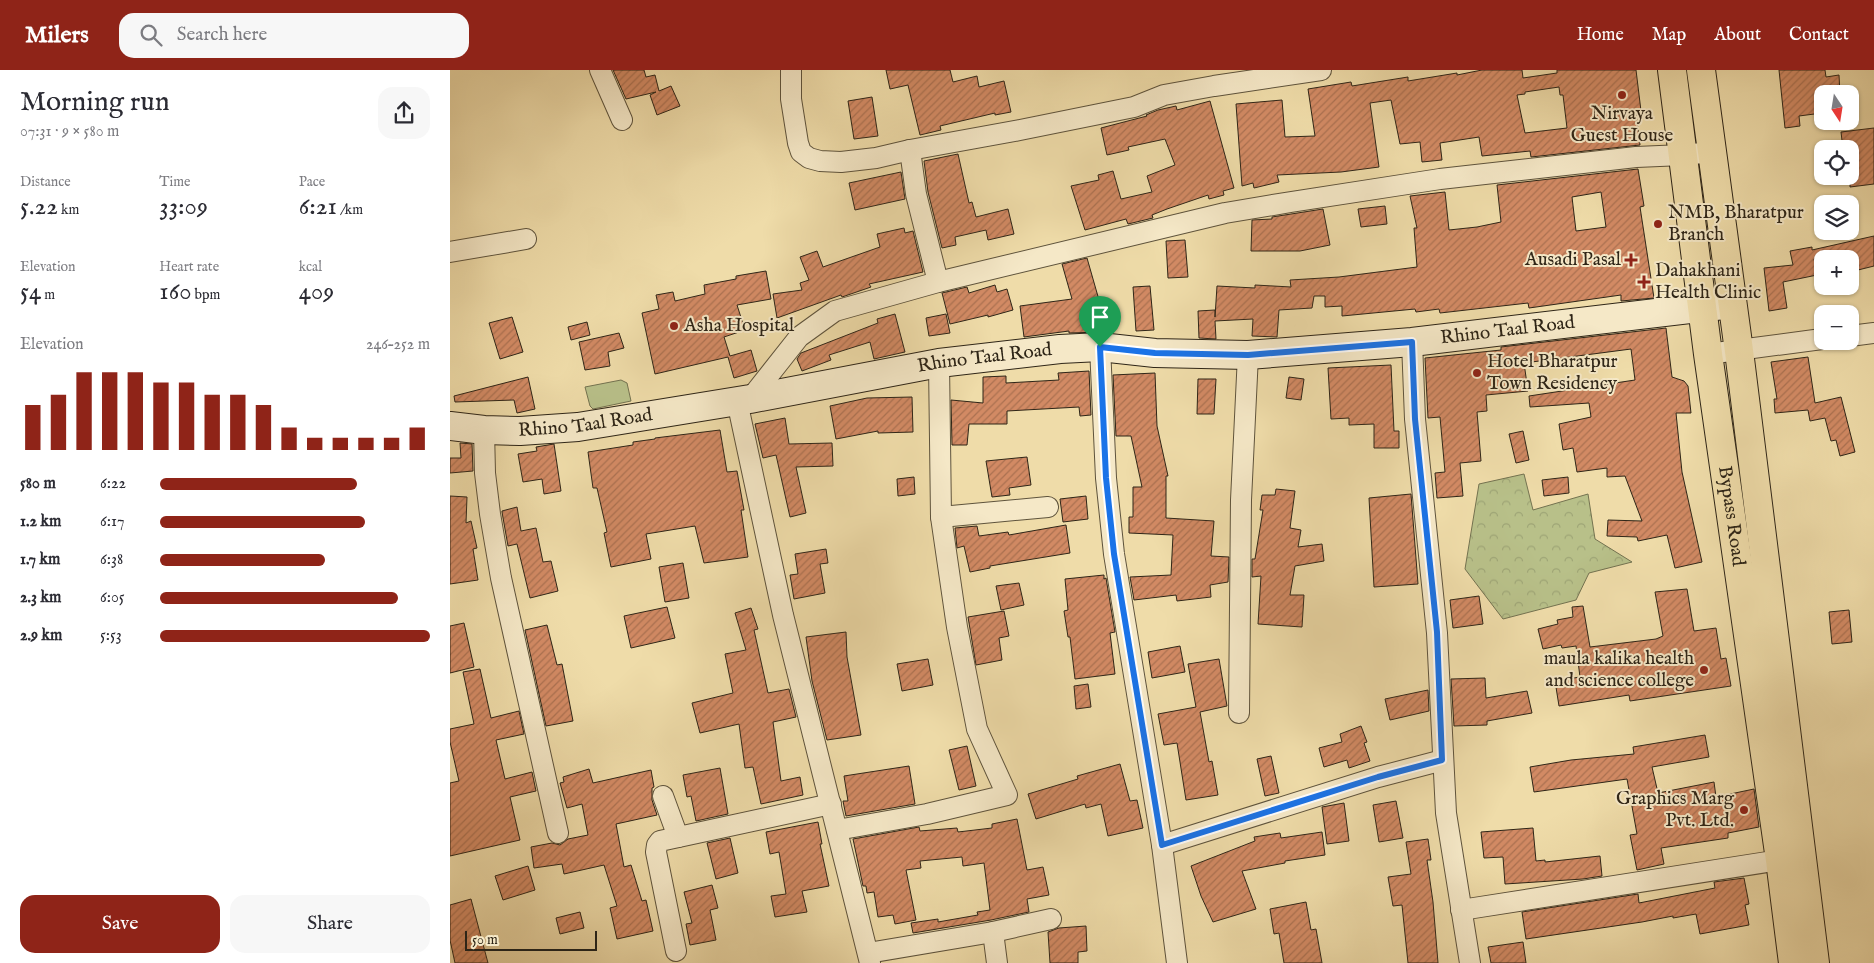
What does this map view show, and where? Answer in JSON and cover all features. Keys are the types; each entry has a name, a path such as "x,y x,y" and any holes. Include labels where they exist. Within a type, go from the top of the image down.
{"highway":[{"name":"Bypass Road","path":"1672,70 1708,354 1793,963"},
{"name":"Bypass Road","path":"1701,70 1739,351 1815,963"}],"street":[{"path":"600,70 622,120"},
{"path":"791,70 791,98 801,152 808,158 820,161 841,162 876,158 1134,107 1164,95 1321,70"},
{"path":"910,150 916,194 938,282"},
{"path":"1051,919 869,958 783,615 743,400 800,337 835,311 938,282 1225,213 1440,179 1636,157 1712,152"},
{"path":"450,252 526,239"},
{"name":"Rhino Taal Road","path":"450,426 484,430 520,431 578,427 743,400 939,363 1040,351 1100,347 1155,353 1248,355 1412,342 1732,304"},
{"path":"1859,335 1874,333"},
{"path":"1708,354 1814,340"},
{"path":"1412,342 1415,419 1437,632 1446,813 1470,963"},
{"path":"1100,347 1106,478 1114,554 1162,845 1177,963"},
{"path":"1238,713 1241,500 1248,355"},
{"path":"837,830 927,814 1007,795 977,729 957,627 940,517 939,363"},
{"path":"484,430 485,473 501,578 558,833"},
{"path":"940,517 1048,507"},
{"path":"1162,845 1378,777 1442,760"},
{"path":"663,796 678,837"},
{"path":"676,951 656,852 660,841 831,804"},
{"path":"1461,910 1780,860"},
{"path":"993,932 997,963"}],"green space":[{"path":"621,380 627,383 631,401 593,409 590,406 585,387"},
{"path":"1524,474 1533,510 1588,494 1595,539 1632,562 1589,573 1576,600 1503,619 1465,569 1479,484"}],"building":[{"path":"613,70 644,70 646,77 655,75 659,91 671,86 680,106 657,115 650,95 656,92 626,99"},
{"path":"886,70 950,70 953,82 977,76 979,87 1004,81 1011,112 995,115 995,113 940,126 941,130 920,135 908,85 890,89"},
{"path":"1482,70 1522,70 1523,78 1557,73 1557,70 1636,70 1641,111 1636,112 1640,145 1531,157 1530,151 1482,156 1479,137 1440,143 1442,160 1422,162 1420,142 1400,144 1391,100 1370,103 1379,167 1341,172 1277,175 1279,182 1254,188 1253,183 1242,186 1236,104 1282,100 1285,137 1315,136 1308,89 1351,82 1352,86 1408,77 1408,81 1457,73 1457,75","holes":["1559,87 1560,95 1563,95 1567,128 1525,133 1517,95"]},
{"path":"1779,70 1825,70 1826,77 1839,75 1840,85 1814,85 1814,114 1799,116 1800,126 1785,128"},
{"path":"872,97 878,136 854,139 848,101"},
{"path":"1210,101 1234,188 1223,191 1224,195 1209,199 1208,195 1167,209 1152,215 1153,218 1128,224 1126,219 1085,230 1071,186 1099,180 1098,175 1113,171 1121,199 1152,192 1147,176 1175,165 1165,139 1128,147 1129,150 1107,155 1101,128 1147,116 1158,110 1176,106 1177,110"},
{"path":"1874,128 1874,184 1850,187 1850,185 1859,185 1859,140 1842,140 1841,132"},
{"path":"958,154 969,203 972,202 976,217 1008,209 1014,234 988,240 986,230 955,237 956,245 942,248 928,192 924,161"},
{"path":"1638,169 1644,206 1640,207 1654,298 1621,301 1621,295 1529,308 1528,303 1440,313 1439,309 1416,312 1415,309 1342,316 1342,306 1325,307 1325,296 1314,296 1312,308 1279,310 1277,337 1252,336 1253,319 1215,321 1216,339 1199,338 1198,311 1215,310 1215,317 1217,286 1255,288 1255,285 1291,287 1290,280 1339,277 1417,267 1414,228 1417,228 1410,196 1445,192 1449,230 1477,227 1501,222 1497,185","holes":["1601,192 1606,227 1576,231 1572,197"]},
{"path":"901,172 905,199 855,210 849,183"},
{"path":"1385,206 1387,224 1361,227 1358,209"},
{"path":"1323,209 1330,245 1300,251 1251,251 1252,220 1272,219 1272,217"},
{"path":"904,228 905,233 913,231 923,272 869,284 871,287 842,297 841,295 777,318 773,294 802,290 800,283 809,280 800,257 817,251 823,267 880,247 877,234"},
{"path":"1874,236 1874,266 1859,270 1859,250 1814,250 1814,276 1783,282 1787,308 1769,311 1764,268 1793,265 1790,251 1812,247 1812,250"},
{"path":"1185,240 1188,277 1168,278 1166,241"},
{"path":"1087,258 1099,300 1104,332 1069,333 1069,331 1024,337 1020,306 1072,299 1062,264"},
{"path":"766,271 771,299 737,305 745,330 724,337 730,356 751,350 757,371 734,378 728,357 655,374 642,313 659,309 656,295 673,292 675,301 705,294 704,285 736,279 736,276"},
{"path":"995,285 997,292 1007,289 1013,310 950,324 942,293 967,287 969,293"},
{"path":"1150,286 1154,330 1136,331 1133,287"},
{"path":"895,314 905,352 874,359 870,342 829,355 831,360 802,371 797,359 801,353 878,323 877,319"},
{"path":"946,314 950,333 929,336 926,318"},
{"path":"512,317 523,352 500,359 489,323"},
{"path":"587,322 590,335 571,340 568,327"},
{"path":"1666,328 1672,377 1684,381 1688,386 1691,413 1676,413 1682,472 1702,562 1675,568 1667,535 1638,541 1637,537 1607,536 1608,520 1642,521 1625,476 1607,477 1607,468 1577,472 1573,448 1563,450 1559,424 1591,417 1589,403 1530,407 1529,396 1635,380 1631,349 1524,363 1528,391 1486,395 1487,411 1477,412 1481,461 1460,463 1463,496 1437,498 1435,473 1445,472 1440,417 1428,418 1425,358 1501,350 1501,347"},
{"path":"619,333 624,348 608,352 610,366 585,370 579,342"},
{"path":"1808,357 1815,403 1841,397 1855,452 1840,456 1836,440 1831,441 1825,418 1810,421 1808,410 1775,413 1774,399 1777,399 1771,362"},
{"path":"1391,365 1394,431 1399,431 1399,448 1374,448 1374,424 1349,425 1349,418 1331,419 1328,368"},
{"path":"1089,371 1091,415 1080,416 1079,407 1007,411 1007,424 969,424 967,445 952,445 951,400 983,403 983,377 1006,376 1006,383 1059,380 1058,373"},
{"path":"1155,373 1157,426 1168,476 1166,476 1166,518 1214,521 1211,556 1229,557 1228,582 1210,585 1211,597 1177,601 1176,595 1134,600 1130,577 1171,575 1173,535 1129,533 1129,517 1133,517 1133,487 1142,487 1131,436 1116,436 1113,375"},
{"path":"528,377 535,409 517,413 514,400 455,402 454,396"},
{"path":"1289,377 1304,379 1301,400 1286,398"},
{"path":"1198,379 1216,379 1214,414 1197,414"},
{"path":"912,397 913,432 878,433 878,431 836,439 830,406 867,398"},
{"path":"785,418 789,444 832,443 833,466 796,467 806,513 790,517 776,455 763,458 755,424"},
{"path":"720,430 727,472 737,471 744,510 741,510 748,557 704,563 695,526 646,534 651,559 611,567 604,533 607,532 597,488 593,488 588,452 633,445 633,442 655,438"},
{"path":"1523,431 1529,460 1516,463 1509,434"},
{"path":"460,443 472,444 473,471 450,473 450,458 461,458"},
{"path":"554,444 561,491 544,494 542,479 523,482 518,454 537,451 536,447"},
{"path":"1027,457 1031,485 1009,488 1010,495 992,497 986,461"},
{"path":"914,477 915,494 898,496 897,479"},
{"path":"1568,477 1569,493 1544,496 1542,480"},
{"path":"1276,489 1295,491 1290,528 1301,530 1298,547 1322,544 1324,561 1295,566 1290,595 1304,595 1302,627 1258,624 1261,576 1252,577 1252,559 1255,559 1263,510 1260,510 1262,495 1275,495"},
{"path":"1411,494 1418,584 1374,587 1369,498"},
{"path":"450,496 467,497 466,523 471,521 477,548 473,549 478,580 450,584"},
{"path":"1086,496 1088,519 1063,522 1060,499"},
{"path":"517,507 521,531 536,528 543,562 551,561 558,591 530,598 517,544 508,546 502,512"},
{"path":"1066,525 1070,553 990,566 990,568 970,572 964,546 957,548 955,528 977,526 979,536 1008,532 1009,535"},
{"path":"826,549 828,563 820,564 825,593 794,599 790,575 798,574 795,554"},
{"path":"683,563 689,598 665,602 659,567"},
{"path":"1104,575 1115,632 1110,633 1115,674 1075,679 1070,637 1068,637 1064,611 1068,610 1065,579"},
{"path":"1019,583 1024,605 1001,610 996,586"},
{"path":"1687,589 1694,631 1716,628 1721,659 1726,658 1731,686 1630,701 1629,695 1559,706 1555,681 1580,677 1576,646 1562,648 1561,645 1543,649 1538,629 1558,624 1557,620 1573,617 1572,607 1583,606 1590,647 1656,639 1663,636 1655,592"},
{"path":"1479,596 1483,624 1453,628 1450,600"},
{"path":"667,607 675,638 631,648 624,616"},
{"path":"751,608 758,629 754,630 768,693 789,689 796,717 773,722 781,781 800,777 803,795 761,804 753,767 745,768 739,724 700,733 692,703 733,693 725,654 746,650 735,613"},
{"path":"1849,610 1852,642 1832,644 1829,612"},
{"path":"1004,611 1009,636 999,638 1002,660 976,665 968,617"},
{"path":"464,623 474,667 450,673 450,626"},
{"path":"547,625 557,665 562,664 573,721 546,726 525,630"},
{"path":"846,632 847,657 861,735 827,740 812,681 806,637"},
{"path":"1180,646 1185,672 1152,678 1148,652"},
{"path":"928,659 933,685 902,691 897,664"},
{"path":"1219,659 1227,706 1200,712 1209,762 1212,761 1218,795 1186,800 1177,743 1164,745 1158,714 1196,707 1188,664"},
{"path":"480,669 491,718 519,711 524,734 496,740 505,779 532,772 536,791 510,797 520,840 450,856 450,783 459,781 450,742 450,729 474,724 463,672"},
{"path":"1485,678 1486,698 1527,691 1532,713 1487,721 1487,725 1454,726 1451,679"},
{"path":"1088,684 1091,707 1076,709 1074,686"},
{"path":"1428,690 1429,711 1390,720 1385,699"},
{"path":"1361,726 1367,742 1364,743 1370,761 1349,768 1347,760 1324,767 1319,748 1342,742 1340,734"},
{"path":"1705,735 1709,757 1652,767 1658,793 1714,782 1716,797 1754,789 1759,827 1728,833 1728,838 1661,848 1664,864 1637,870 1630,835 1637,834 1627,779 1534,792 1530,767 1571,760 1634,754 1633,747"},
{"path":"967,746 976,786 959,790 949,750"},
{"path":"1271,756 1279,793 1265,796 1257,759"},
{"path":"1120,764 1130,801 1137,800 1143,828 1108,836 1101,804 1086,808 1085,804 1036,819 1028,794 1078,779 1077,776"},
{"path":"909,766 915,804 846,816 843,801 848,801 844,776"},
{"path":"720,768 728,814 696,821 691,796 687,797 683,775"},
{"path":"589,769 593,783 651,770 654,787 652,788 652,800 657,815 616,824 624,867 631,865 642,901 646,900 653,931 617,939 610,908 617,906 604,865 564,874 562,864 534,868 531,847 552,843 560,845 568,839 588,835 582,804 567,808 560,783 564,782 563,777"},
{"path":"1396,801 1403,838 1379,842 1373,805"},
{"path":"1344,803 1349,841 1327,844 1322,807"},
{"path":"1017,819 1027,870 1043,867 1049,895 1027,899 1029,912 913,933 911,923 938,919 938,922 978,915 977,912 990,910 984,863 963,866 962,857 920,861 921,868 906,870 916,920 895,924 893,915 878,917 874,892 867,893 866,886 863,886 853,839 919,827 920,831 957,828 958,832 992,828 992,824"},
{"path":"818,822 822,844 820,844 829,886 802,891 807,912 775,917 771,896 786,894 779,852 770,854 766,832"},
{"path":"1533,828 1536,861 1545,860 1545,862 1600,856 1602,876 1505,884 1503,857 1484,858 1481,832"},
{"path":"1322,832 1325,855 1285,861 1285,863 1242,871 1256,909 1213,922 1201,896 1191,866 1255,841 1254,837 1280,833 1281,838"},
{"path":"730,838 738,873 716,879 707,843"},
{"path":"1428,839 1431,860 1427,860 1433,902 1438,963 1408,963 1402,905 1393,906 1388,877 1411,874 1406,842"},
{"path":"528,866 535,890 503,900 495,876"},
{"path":"1744,878 1749,904 1745,905 1749,925 1700,934 1696,914 1526,939 1522,912 1638,894 1639,903 1715,888 1714,882"},
{"path":"712,885 718,908 710,910 716,940 690,945 686,924 692,923 684,892"},
{"path":"471,899 488,963 455,963 450,940 450,905"},
{"path":"1306,902 1311,930 1316,929 1322,963 1284,963 1279,933 1274,934 1270,909"},
{"path":"580,912 584,928 560,934 556,918"},
{"path":"1086,926 1087,951 1078,952 1078,963 1050,963 1048,932 1059,928"},
{"path":"1523,942 1526,963 1491,963 1488,947"}],"place":[{"name":"Nirvaya Guest House","path":"1622,95"},
{"name":"NMB, Bharatpur Branch","path":"1658,224"},
{"name":"Ausadi Pasal","path":"1631,260"},
{"name":"Dahakhani Health Clinic","path":"1644,282"},
{"name":"Asha Hospital","path":"674,326"},
{"name":"Hotel Bharatpur Town Residency","path":"1477,373"},
{"name":"maula kalika health and science college","path":"1704,670"},
{"name":"Graphics Marg Pvt. Ltd.","path":"1744,810"}],"route":[{"path":"1412,342 1415,419 1437,632 1442,760 1378,777 1162,845 1114,554 1106,478 1100,347 1192,355 1248,355 1412,342"}]}
